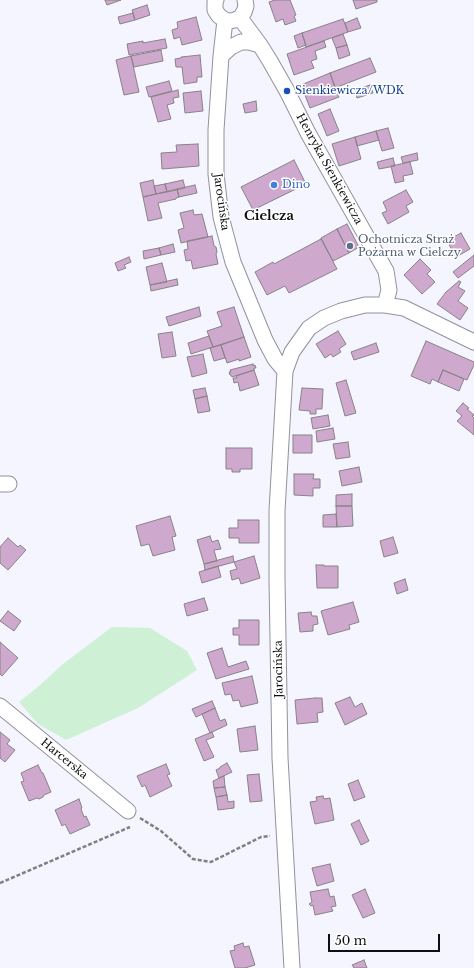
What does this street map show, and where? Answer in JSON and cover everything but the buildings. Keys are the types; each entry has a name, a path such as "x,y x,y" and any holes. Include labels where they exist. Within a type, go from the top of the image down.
{"street":[{"name":"Jarocińska","path":"245,0 246,6 244,12 233,19 222,56 216,130 216,174 221,217 232,262 265,340 275,359 285,371"},
{"name":"Henryka Sienkiewicza","path":"214,1 215,10 219,16 233,19 260,45 284,85 308,133 386,271 389,290 385,305"},
{"path":"222,56 232,47 241,42 249,42 260,45"},
{"name":"Jarocińska","path":"292,968 280,750 277,511 285,371 292,352 309,328 324,318 341,311 365,305 385,305"},
{"path":"385,305 404,308 474,342"},
{"name":"Harcerska","path":"0,706 128,811"}],"path":[{"path":"128,811 161,831 193,859 211,862 261,837 284,835"},
{"path":"0,884 144,820"}],"green space":[{"path":"112,627 150,628 187,651 197,670 138,708 66,740 38,724 19,702 63,664"}],"place":[{"name":"Sienkiewicza/WDK","path":"287,91"},
{"name":"Dino","path":"274,185"},
{"name":"Ochotnicza Straż Pożarna w Cielczy","path":"350,246"}],"district":[{"name":"Cielcza","path":"269,216"}]}
